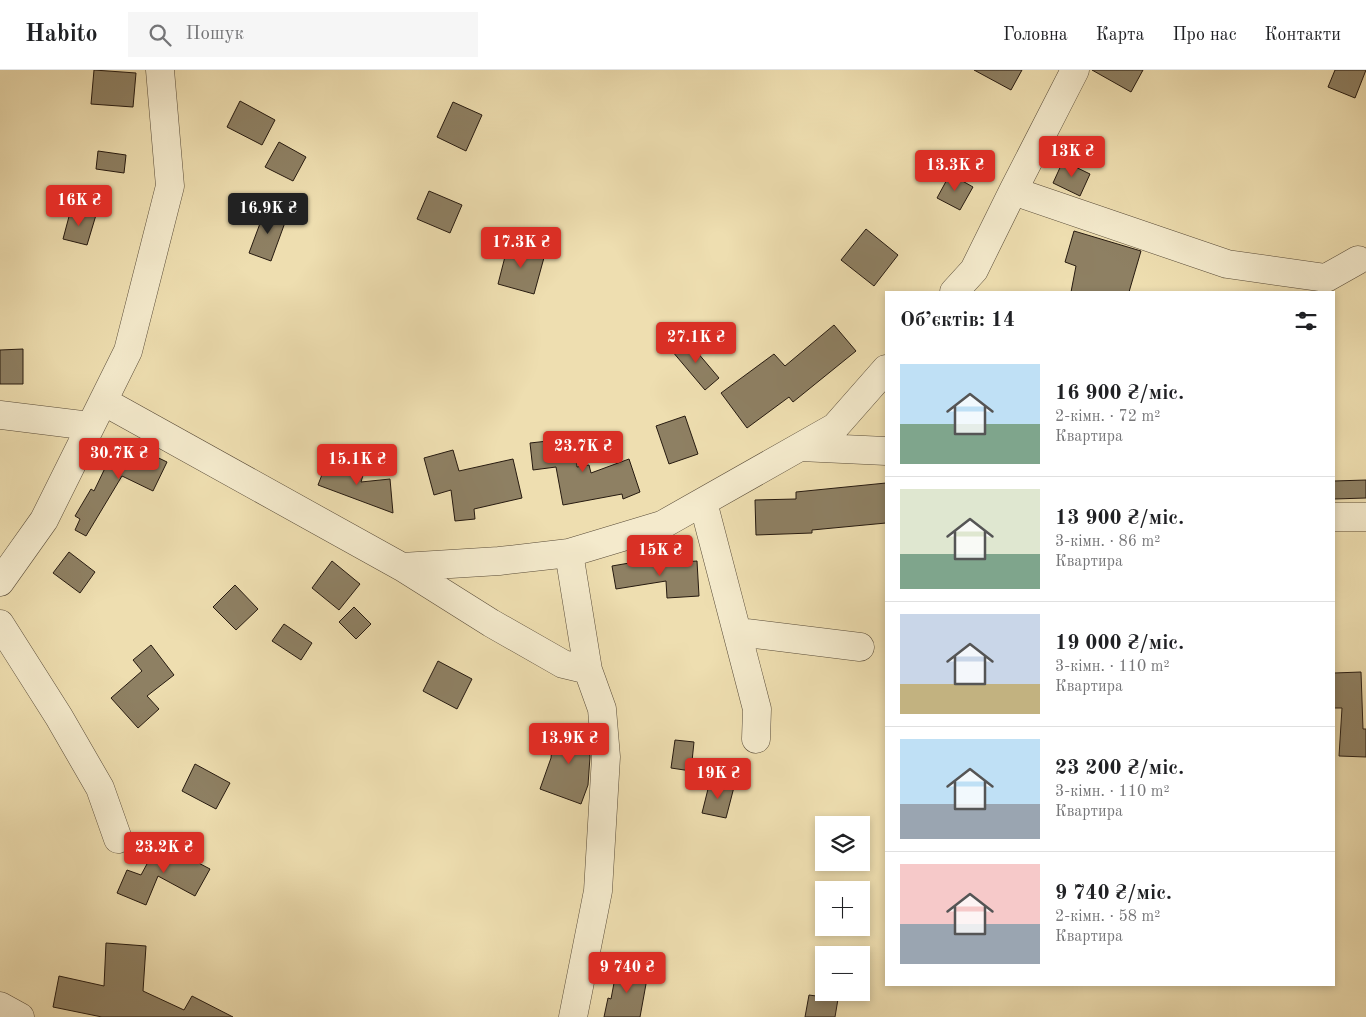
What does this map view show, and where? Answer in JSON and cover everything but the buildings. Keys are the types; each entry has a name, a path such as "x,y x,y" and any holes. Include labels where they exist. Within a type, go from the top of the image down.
{"street":[{"path":"0,582 44,520 128,350 170,186 160,70"},
{"path":"956,291 972,281 1013,191 1075,70"},
{"path":"1013,191 1227,264 1326,278 1358,260"},
{"path":"402,567 500,561 569,552 662,525 835,427 885,370"},
{"path":"103,401 402,567 491,623 563,664 588,670"},
{"path":"0,415 90,426"},
{"path":"800,447 885,451"},
{"path":"704,502 757,708 756,739"},
{"path":"1335,517 1366,517"},
{"path":"569,552 588,670 602,709 606,757 598,891 573,1017"},
{"path":"0,624 59,717 100,788 118,839"},
{"path":"738,632 860,647"},
{"path":"0,1006 20,1017"}]}
